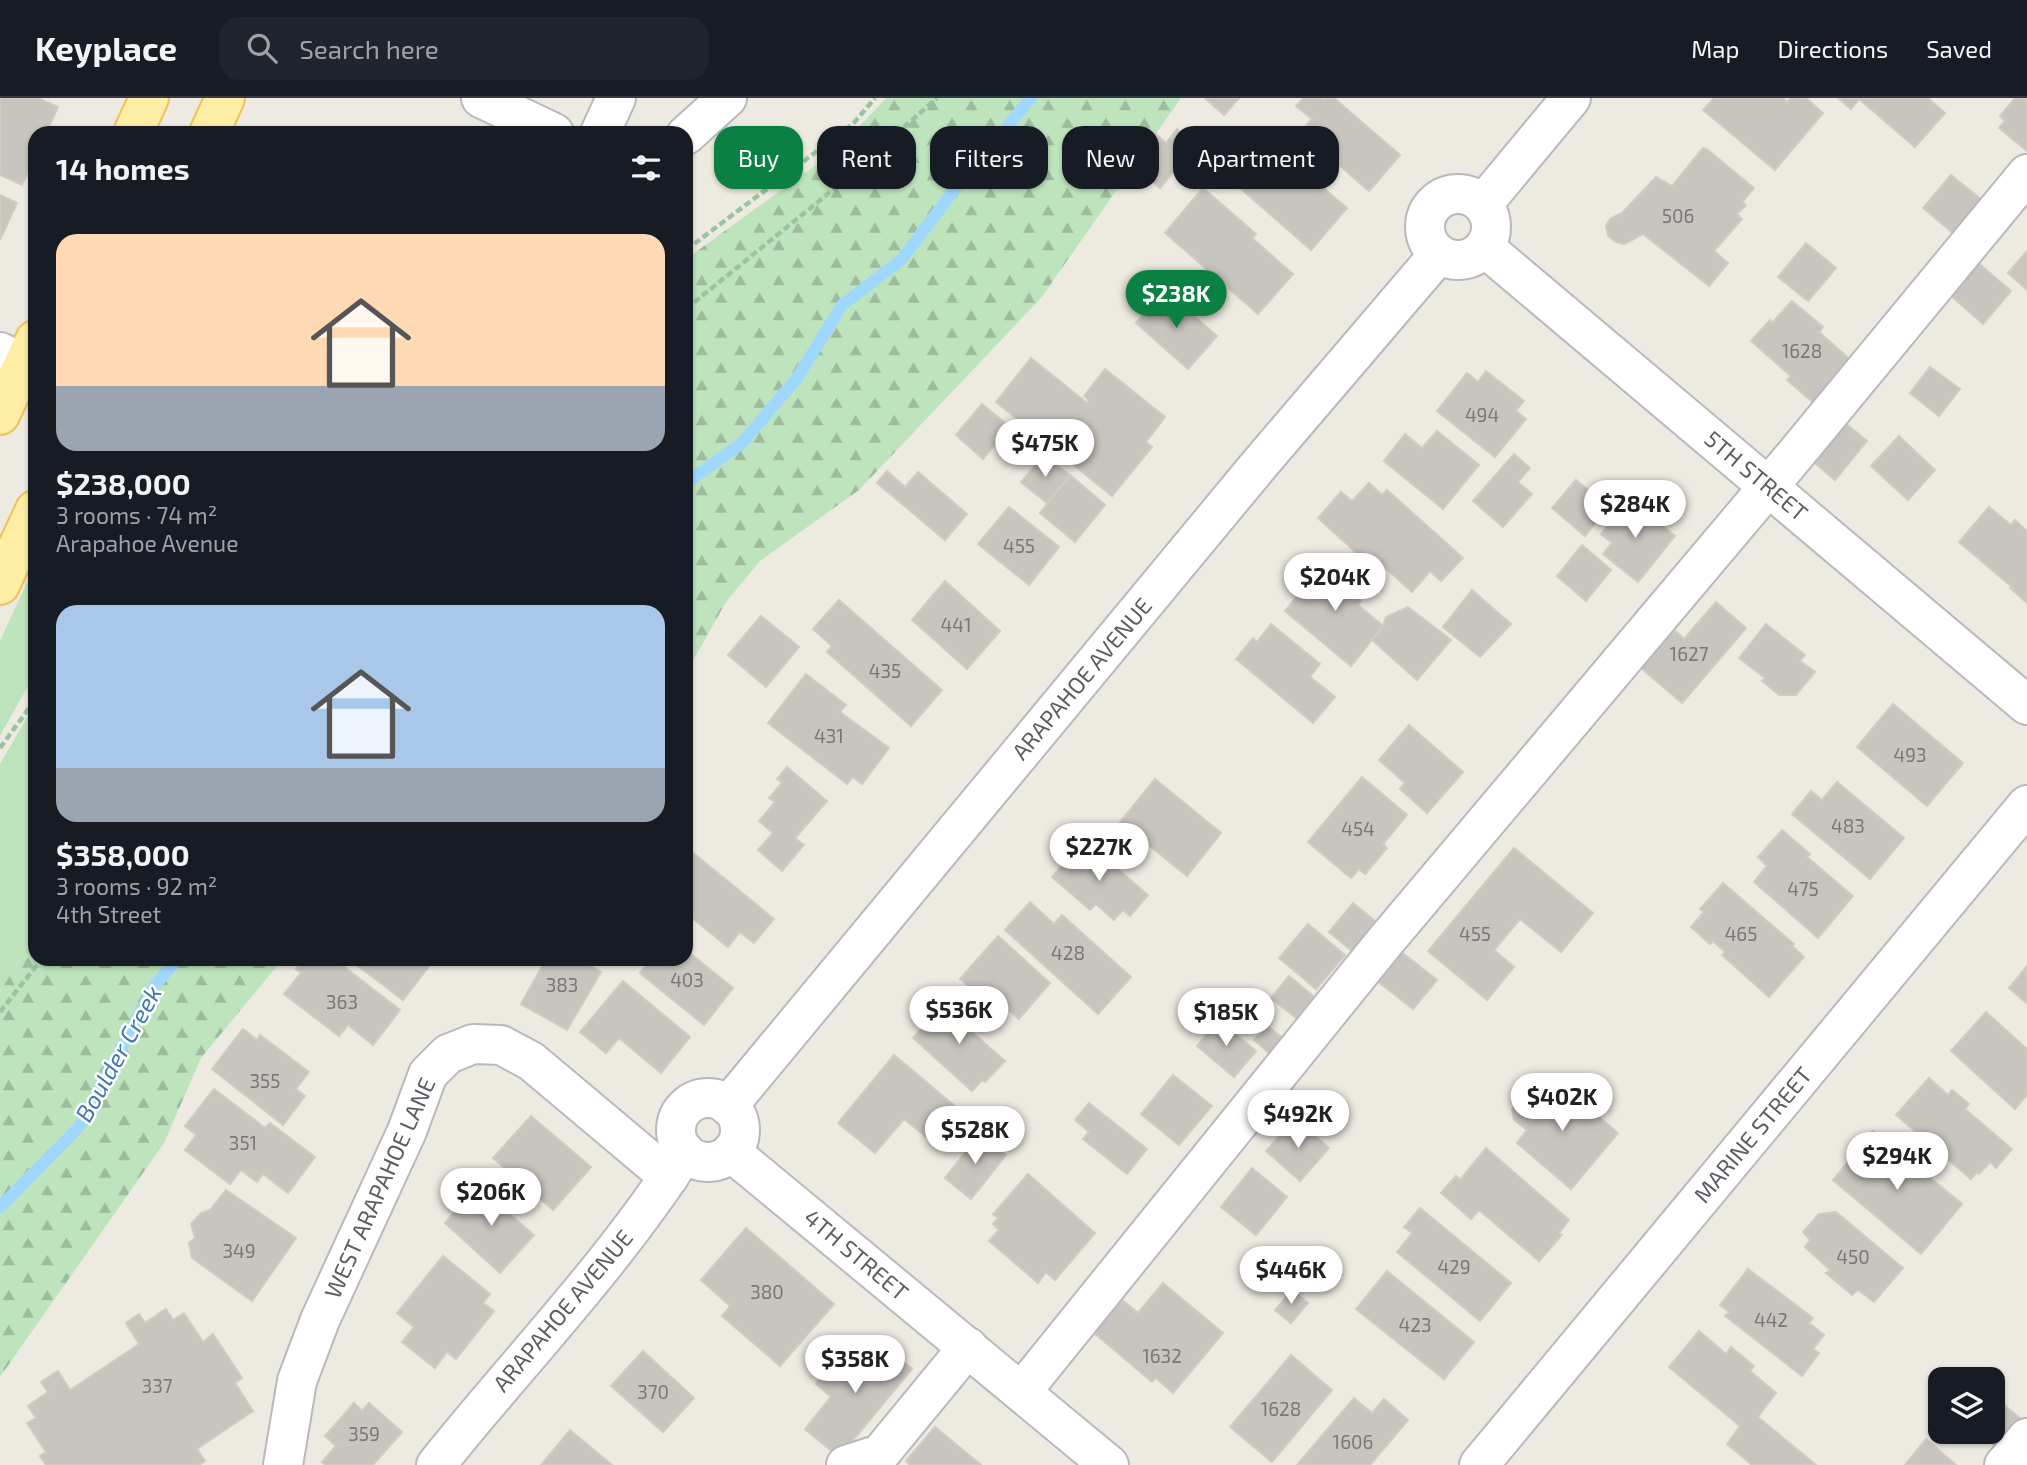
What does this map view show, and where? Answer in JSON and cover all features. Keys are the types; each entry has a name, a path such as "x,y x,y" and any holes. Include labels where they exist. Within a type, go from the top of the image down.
{"main road":[{"path":"136,126 149,98"},
{"path":"212,126 225,98"},
{"path":"0,415 23,356"},
{"path":"0,585 28,525"}],"street":[{"path":"481,98 539,126"},
{"path":"603,126 616,98"},
{"path":"1483,204 1571,98"},
{"path":"693,128 722,100"},
{"path":"1022,1391 1383,944 1768,487 2027,174"},
{"path":"1459,194 1474,198 1483,204 1492,225 1484,247 1477,254 1457,261 1439,254 1426,235 1428,212 1447,196 1459,194"},
{"name":"5TH STREET","path":"1484,247 2027,705"},
{"name":"ARAPAHOE AVENUE","path":"728,1106 1258,466 1439,254"},
{"name":"MARINE STREET","path":"1479,1465 2027,805"},
{"name":"WEST ARAPAHOE LANE","path":"283,1465 297,1381 320,1320 407,1131 428,1074 448,1054 473,1044 501,1045 531,1061 677,1165"},
{"path":"710,1098 728,1106 734,1113 739,1122 740,1133 731,1152 721,1159 708,1162 695,1160 677,1165 676,1126 679,1116 691,1102 710,1098"},
{"name":"4TH STREET","path":"731,1152 1109,1465"},
{"name":"ARAPAHOE AVENUE","path":"436,1465 611,1255 677,1165"},
{"path":"846,1465 880,1454 968,1347"},
{"path":"2004,1465 2027,1438"}],"path":[{"path":"693,245 853,124 875,98"},
{"path":"693,303 824,197 937,98"},
{"path":"0,748 28,709"},
{"path":"0,1012 35,966"}],"green space":[{"path":"886,98 1181,98 1159,129 1159,126 1062,126 1062,189 1117,189 1041,298 859,490 760,561 726,602 693,661 693,254 783,189 803,189 803,174 817,164 817,189 916,189 916,126 860,126"},
{"path":"28,580 28,686 0,736 0,641"},
{"path":"28,716 28,945 0,992 0,764"},
{"path":"28,945 28,966 277,966 201,1058 164,1143 0,1377 0,992"}],"building":[{"path":"0,98 38,98 58,107 49,126 28,126 28,172 22,185 0,175"},
{"path":"1205,98 1239,98 1224,115"},
{"path":"1304,98 1334,98 1400,155 1369,191 1339,165 1339,126 1306,126 1312,119 1296,106"},
{"path":"1714,98 1783,98 1787,102 1791,98 1806,98 1823,113 1775,170 1703,110"},
{"path":"1838,98 1928,98 1945,113 1915,147 1859,99 1851,109"},
{"path":"2015,98 2027,98 2027,151 1999,128 2005,121 2000,116"},
{"path":"1173,134 1173,172 1160,188 1159,137 1166,143"},
{"path":"1703,148 1754,188 1742,202 1746,205 1737,214 1742,219 1714,251 1728,263 1709,286 1643,234 1625,244 1608,236 1606,226 1610,219 1622,213 1656,177 1672,186"},
{"path":"1951,175 1988,205 1960,239 1923,208"},
{"path":"1204,189 1256,234 1252,238 1293,274 1258,314 1165,233"},
{"path":"1241,189 1325,189 1347,208 1311,250"},
{"path":"0,195 17,203 0,240"},
{"path":"1806,243 1836,268 1808,301 1778,277"},
{"path":"2027,251 2027,290 2008,273"},
{"path":"1976,261 2011,291 1983,324 1949,294"},
{"path":"1165,290 1217,336 1188,369 1136,323"},
{"path":"1792,301 1823,327 1819,332 1852,361 1815,404 1787,380 1791,376 1751,341"},
{"path":"1031,358 1087,403 1089,400 1084,396 1105,369 1165,417 1146,442 1152,447 1112,496 996,402"},
{"path":"1930,367 1960,389 1939,416 1910,393"},
{"path":"1486,371 1524,401 1516,411 1526,419 1495,457 1437,411 1467,373 1478,382"},
{"path":"982,404 1010,427 983,459 956,435"},
{"path":"1845,423 1867,441 1835,480 1814,462"},
{"path":"1437,431 1479,465 1443,509 1384,461 1405,434 1422,448"},
{"path":"1899,436 1935,470 1908,500 1871,466"},
{"path":"1514,454 1530,468 1518,482 1532,494 1503,527 1473,501"},
{"path":"1043,456 1070,475 1047,503 1021,482"},
{"path":"887,471 905,487 918,472 967,514 945,540 877,483"},
{"path":"1070,475 1105,505 1075,542 1040,513"},
{"path":"1576,480 1608,507 1585,536 1552,508"},
{"path":"1369,483 1382,495 1387,490 1463,558 1441,581 1430,571 1412,592 1368,552 1362,558 1318,518 1341,492 1352,501"},
{"path":"1629,498 1675,536 1638,582 1603,554 1612,543 1601,534"},
{"path":"1009,507 1059,547 1029,585 978,544"},
{"path":"1989,507 2011,525 2015,520 2027,531 2027,603 1959,542"},
{"path":"1582,545 1611,570 1586,601 1557,576"},
{"path":"1337,561 1363,582 1353,594 1361,601 1358,605 1383,626 1351,666 1285,611 1321,567 1327,573"},
{"path":"945,581 1000,631 967,669 912,620"},
{"path":"1472,590 1511,624 1480,657 1443,627"},
{"path":"839,600 942,690 911,726 827,652 832,646 813,629"},
{"path":"1716,602 1746,628 1682,703 1641,668 1674,630 1684,639"},
{"path":"1408,607 1451,640 1417,680 1372,640 1383,626 1386,617"},
{"path":"761,616 799,647 766,687 728,655"},
{"path":"1271,624 1320,664 1310,677 1335,697 1313,723 1236,659 1253,638 1257,642"},
{"path":"1766,624 1805,655 1800,661 1815,672 1796,695 1779,695 1762,681 1765,678 1739,658"},
{"path":"806,674 846,705 840,712 889,748 862,784 853,777 847,784 768,723"},
{"path":"1893,704 1963,763 1927,806 1857,747"},
{"path":"1409,725 1463,772 1427,813 1400,789 1405,783 1379,760"},
{"path":"787,767 827,801 795,838 804,845 782,871 758,850 773,833 759,821 775,802 769,798 782,783 777,779"},
{"path":"1362,777 1407,815 1383,844 1387,848 1365,874 1359,869 1351,878 1308,842"},
{"path":"1155,779 1221,833 1187,876 1120,822"},
{"path":"1837,782 1904,838 1870,879 1792,814 1811,791 1822,800"},
{"path":"1782,830 1810,854 1807,857 1853,896 1818,938 1754,882 1767,866 1758,857"},
{"path":"1084,840 1148,895 1130,916 1123,910 1114,920 1096,904 1090,910 1052,877"},
{"path":"1514,848 1593,913 1561,952 1520,919 1494,950 1514,967 1487,1000 1428,951"},
{"path":"693,853 774,919 754,943 740,932 728,947 693,919"},
{"path":"1723,883 1794,944 1792,946 1804,957 1769,997 1722,955 1725,952 1713,941 1710,944 1691,927 1704,912 1700,909"},
{"path":"1030,902 1054,924 1062,915 1131,977 1098,1014 1005,930"},
{"path":"1353,903 1381,926 1357,955 1329,932"},
{"path":"1308,924 1345,955 1316,989 1279,958"},
{"path":"998,936 1050,983 1019,1019 1005,1007 1000,1013 960,979"},
{"path":"1399,950 1437,980 1413,1009 1375,979"},
{"path":"693,956 733,988 704,1025 640,973 646,966 693,966"},
{"path":"298,966 343,966 400,1010 373,1045 348,1025 339,1036 284,994 301,973 296,969"},
{"path":"358,966 429,966 403,1000"},
{"path":"542,966 591,966 601,972 567,1030 521,1004"},
{"path":"2027,966 2027,1004 2009,988"},
{"path":"1289,976 1318,1000 1301,1022 1271,998"},
{"path":"623,981 690,1037 661,1073 619,1038 606,1053 580,1032"},
{"path":"947,1000 977,1026 972,1032 1005,1061 972,1091 913,1038"},
{"path":"1986,1012 2027,1049 2027,1095 2015,1109 1951,1051"},
{"path":"1219,1020 1256,1051 1234,1077 1197,1046"},
{"path":"1267,1025 1282,1038 1269,1053 1254,1040"},
{"path":"243,1029 257,1040 260,1035 309,1072 296,1089 305,1096 283,1125 212,1069"},
{"path":"894,1055 968,1117 941,1149 904,1119 875,1153 838,1123"},
{"path":"1173,1075 1212,1106 1179,1145 1141,1114"},
{"path":"1929,1078 1948,1095 1952,1090 1969,1104 1965,1109 2012,1149 1996,1168 1990,1162 1971,1179 1896,1115"},
{"path":"1558,1082 1618,1133 1571,1189 1517,1143 1527,1130 1514,1120 1512,1109 1524,1094 1535,1096 1542,1102"},
{"path":"214,1089 265,1128 270,1123 315,1157 288,1193 263,1174 257,1182 241,1170 230,1184 185,1150 196,1135 185,1126"},
{"path":"1089,1103 1147,1149 1127,1174 1083,1139 1089,1132 1075,1120"},
{"path":"531,1116 591,1167 553,1210 493,1158"},
{"path":"1295,1118 1329,1148 1300,1181 1266,1151"},
{"path":"1873,1131 1962,1204 1921,1254 1833,1180"},
{"path":"980,1134 1006,1155 971,1199 945,1178"},
{"path":"1486,1148 1569,1220 1559,1233 1562,1235 1539,1261 1479,1210 1471,1219 1441,1193 1456,1176 1460,1180"},
{"path":"1252,1168 1287,1197 1256,1235 1221,1207"},
{"path":"1028,1174 1095,1233 1055,1280 1046,1272 1038,1283 989,1241 999,1230 993,1224 998,1218 993,1214"},
{"path":"482,1181 510,1206 506,1211 534,1235 500,1273 445,1223 460,1206 471,1216 480,1206 469,1195"},
{"path":"226,1190 296,1238 252,1301 192,1258 189,1243 195,1238 191,1224 201,1213 210,1210"},
{"path":"1420,1208 1511,1283 1480,1321 1397,1252 1412,1233 1404,1227"},
{"path":"1836,1212 1903,1268 1874,1302 1858,1290 1852,1295 1826,1273 1830,1270 1805,1247 1810,1240 1803,1232 1819,1214"},
{"path":"746,1228 834,1304 780,1366 722,1316 730,1306 701,1280"},
{"path":"443,1256 490,1294 483,1303 494,1311 456,1359 447,1352 435,1368 402,1342 414,1327 397,1313"},
{"path":"1748,1269 1813,1318 1809,1323 1824,1335 1813,1349 1819,1353 1802,1376 1725,1316 1729,1312 1720,1305"},
{"path":"1387,1271 1474,1342 1444,1379 1356,1309"},
{"path":"1163,1283 1223,1333 1173,1393 1156,1378 1152,1382 1094,1333 1122,1300 1138,1313"},
{"path":"1292,1290 1308,1303 1291,1323 1275,1310"},
{"path":"166,1309 173,1320 184,1313 203,1342 213,1334 242,1378 235,1383 253,1411 197,1449 205,1461 199,1465 46,1465 40,1456 46,1452 27,1423 36,1418 28,1406 48,1392 41,1382 58,1371 70,1390 139,1344 126,1323 139,1314 145,1323"},
{"path":"1699,1331 1726,1354 1731,1347 1754,1366 1750,1371 1776,1393 1758,1417 1816,1465 1752,1465 1727,1444 1740,1426 1669,1367"},
{"path":"877,1340 912,1369 839,1457 805,1429 831,1397 816,1384 845,1349 860,1361"},
{"path":"643,1351 694,1398 663,1432 611,1386"},
{"path":"1291,1355 1332,1390 1272,1462 1230,1427"},
{"path":"1354,1398 1372,1413 1384,1399 1408,1420 1370,1465 1297,1465"},
{"path":"354,1403 362,1411 369,1403 402,1432 373,1465 326,1465 322,1462 336,1446 325,1436"},
{"path":"2005,1406 2026,1423 2002,1451 1994,1444 2005,1444"},
{"path":"935,1427 981,1465 910,1465 906,1461"},
{"path":"570,1430 612,1465 541,1465"},
{"path":"1926,1439 1928,1444 1932,1444 1956,1465 1905,1465"}],"waterway":[{"name":"Boulder Creek","path":"693,478 742,443 797,378 842,305 901,260 955,189 1031,98"},
{"name":"Boulder Creek","path":"0,1207 79,1127 155,985 171,966"}]}
